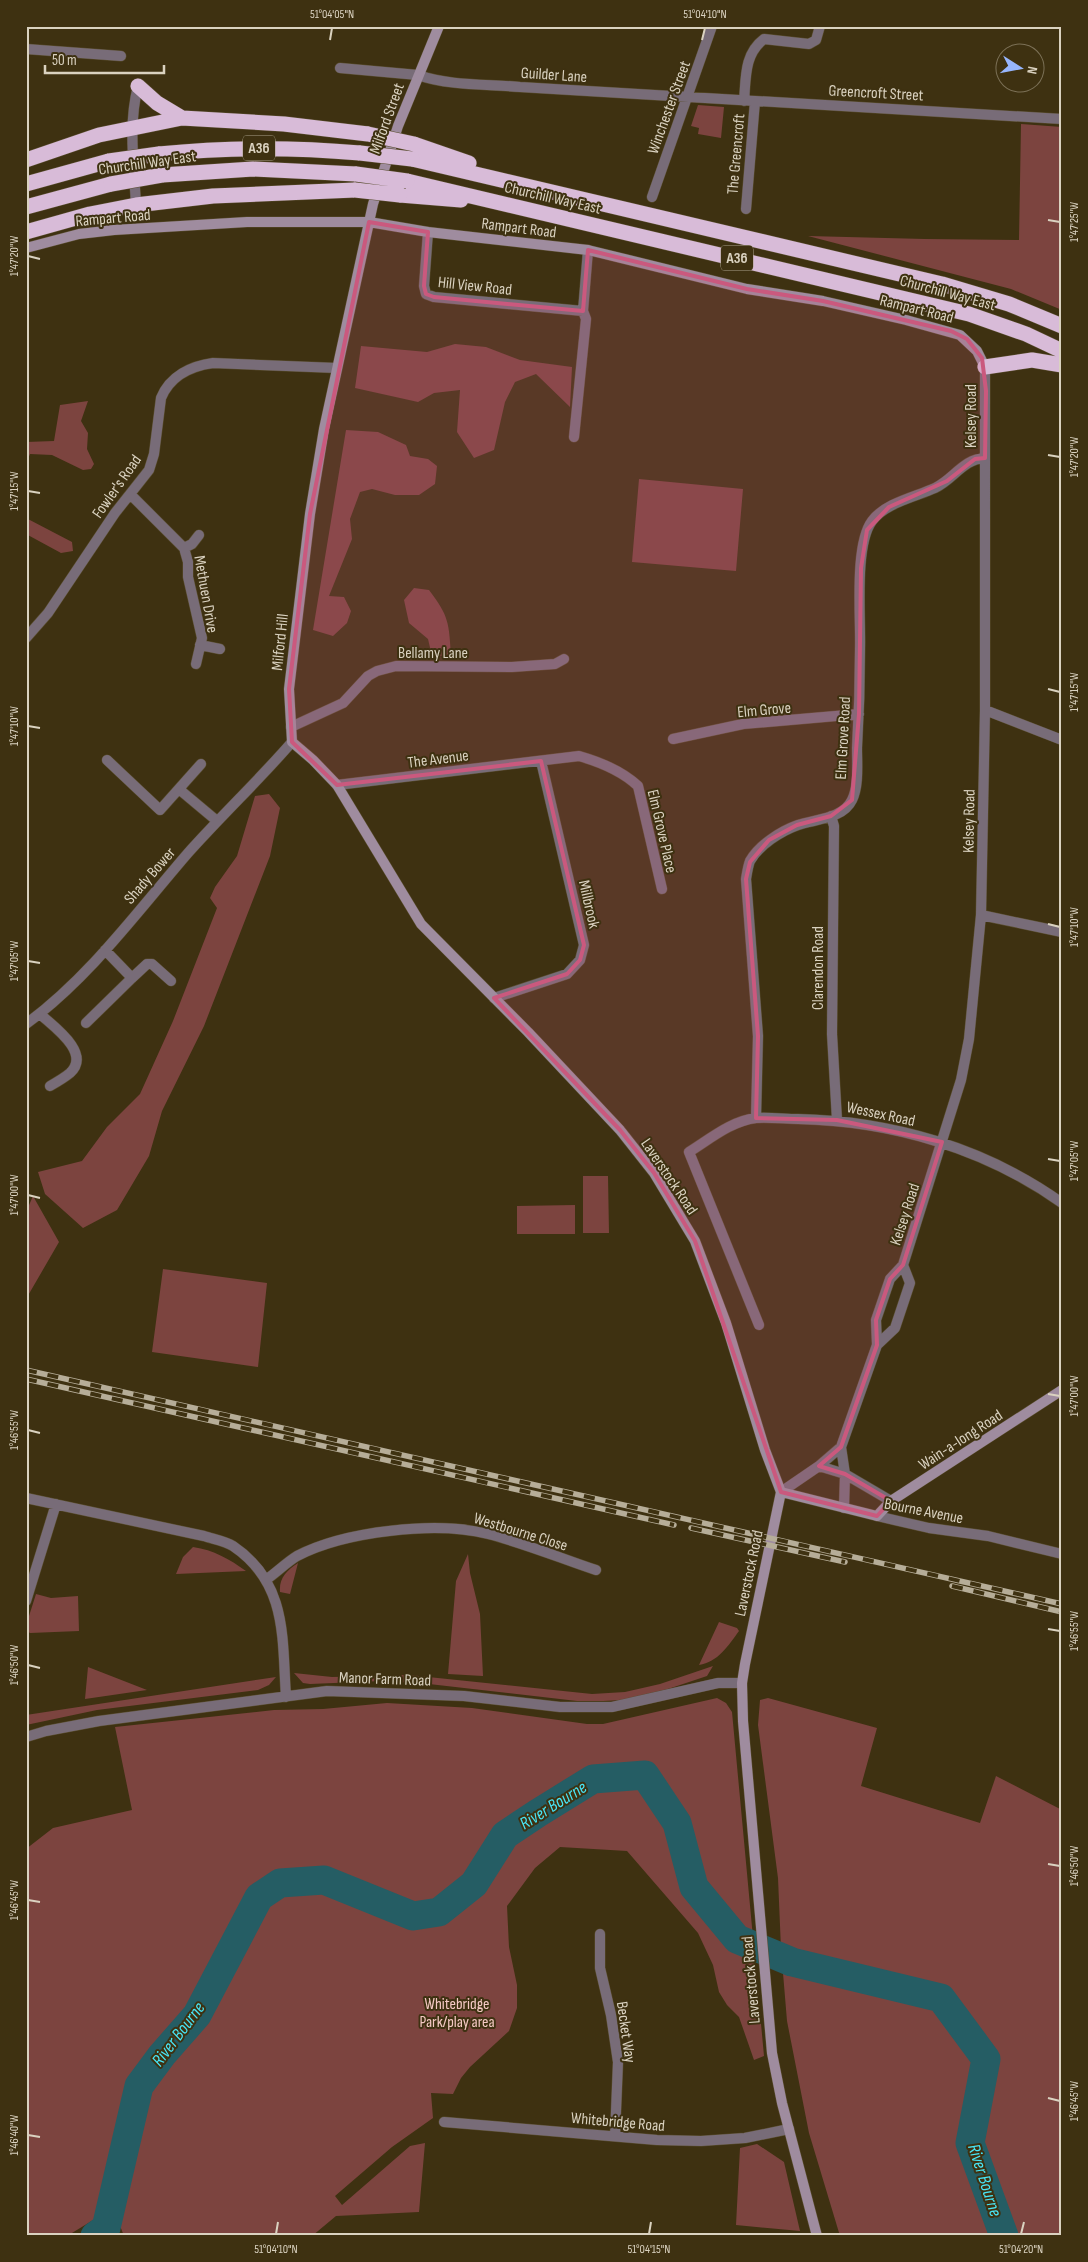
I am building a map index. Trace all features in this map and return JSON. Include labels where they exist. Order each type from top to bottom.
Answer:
[{"type":"highway","points":[[138,86],[157,103],[182,118]]},
{"type":"highway","points":[[26,160],[99,135],[182,118],[284,124],[368,134],[413,152]]},
{"type":"highway","name":"Churchill Way East","points":[[26,184],[109,161],[159,154],[271,148],[360,153],[413,152],[513,183],[934,282],[1009,304],[1062,326]]},
{"type":"highway","name":"Churchill Way East","points":[[26,207],[111,184],[162,175],[253,169],[356,174],[407,181],[969,314],[1026,334],[1062,351]]},
{"type":"highway","points":[[26,232],[90,214],[136,205],[213,196],[355,190],[500,202]]},
{"type":"highway","points":[[985,367],[1032,360],[1062,365]]},
{"type":"street","name":"Milford Street","points":[[368,222],[391,145],[438,26]]},
{"type":"street","name":"Winchester Street","points":[[652,197],[712,26]]},
{"type":"street","name":"The Greencroft","points":[[746,209],[749,101],[748,63],[752,52],[764,39],[810,44],[816,40],[820,26]]},
{"type":"street","points":[[26,49],[121,56]]},
{"type":"street","name":"Guilder Lane","points":[[340,68],[418,75],[429,79],[459,82],[688,97]]},
{"type":"street","points":[[136,205],[132,127],[133,107],[138,86]]},
{"type":"street","name":"Greencroft Street","points":[[688,97],[1062,119]]},
{"type":"street","name":"Rampart Road","points":[[26,248],[79,234],[114,230],[247,222],[368,222],[428,232],[588,250],[747,289],[823,301],[951,331],[973,345],[985,367]]},
{"type":"street","name":"Milford Hill","points":[[292,742],[289,689],[306,541],[324,429],[368,222]]},
{"type":"street","name":"Hill View Road","points":[[428,232],[424,286],[426,294],[434,297],[583,311]]},
{"type":"street","points":[[574,437],[586,319],[583,311],[588,250]]},
{"type":"street","name":"Fowler's Road","points":[[26,638],[48,613],[115,514],[144,478],[153,463],[159,407],[164,390],[187,370],[199,365],[232,362],[337,368]]},
{"type":"street","name":"Kelsey Road","points":[[781,1492],[819,1466],[841,1446],[878,1345],[876,1320],[890,1279],[903,1265],[942,1142],[961,1080],[969,1039],[981,915],[985,710],[985,367]]},
{"type":"street","name":"Elm Grove Road","points":[[756,1118],[758,1036],[746,879],[750,862],[756,852],[776,837],[797,825],[831,816],[846,809],[852,800],[856,784],[859,714],[861,568],[867,530],[872,521],[889,507],[942,484],[964,465],[975,459],[985,458]]},
{"type":"street","name":"Methuen Drive","points":[[130,494],[184,548],[188,562],[188,577],[202,638],[196,664]]},
{"type":"street","name":"Methuen Drive","points":[[184,548],[192,544],[199,535]]},
{"type":"street","name":"Methuen Drive","points":[[200,645],[220,649]]},
{"type":"street","name":"Bellamy Lane","points":[[291,727],[343,703],[368,676],[377,670],[396,666],[512,667],[555,664],[564,659]]},
{"type":"street","points":[[985,710],[1062,740]]},
{"type":"street","name":"Elm Grove","points":[[674,739],[743,724],[859,714]]},
{"type":"street","points":[[292,742],[337,785],[420,924],[494,998]]},
{"type":"street","name":"Shady Bower","points":[[26,1024],[40,1014],[105,950],[217,821],[292,742]]},
{"type":"street","name":"Elm Grove Place","points":[[541,761],[579,756],[602,763],[631,779],[638,786],[662,889]]},
{"type":"street","points":[[107,760],[160,810],[180,790],[201,764]]},
{"type":"street","name":"The Avenue","points":[[337,785],[541,761]]},
{"type":"street","name":"Millbrook","points":[[494,998],[568,974],[580,960],[584,945],[541,761]]},
{"type":"street","points":[[180,790],[217,821]]},
{"type":"street","name":"Clarendon Road","points":[[831,816],[834,826],[832,1034],[837,1120]]},
{"type":"street","points":[[981,915],[1062,932]]},
{"type":"street","points":[[105,950],[132,978]]},
{"type":"street","points":[[86,1024],[147,964],[152,964],[171,981]]},
{"type":"street","name":"Laverstock Road","points":[[494,998],[620,1130],[654,1173],[695,1241],[726,1323],[781,1492],[742,1683],[743,1721],[772,2053],[817,2236]]},
{"type":"street","points":[[40,1014],[73,1045],[76,1052],[72,1072],[50,1086]]},
{"type":"street","name":"Wessex Road","points":[[689,1152],[732,1125],[756,1118],[837,1120],[885,1128],[942,1142],[985,1158],[1025,1179],[1061,1202]]},
{"type":"street","name":"Laverstock Road","points":[[689,1152],[759,1325]]},
{"type":"street","name":"Kelsey Road","points":[[878,1345],[895,1328],[910,1283],[903,1265]]},
{"type":"street","name":"Wain-a-long Road","points":[[877,1516],[891,1501],[1062,1390]]},
{"type":"street","name":"Kelsey Road","points":[[841,1446],[845,1474],[844,1508]]},
{"type":"street","points":[[819,1466],[845,1474],[891,1501]]},
{"type":"street","name":"Bourne Avenue","points":[[781,1492],[929,1528],[988,1536],[1062,1554]]},
{"type":"street","points":[[26,1498],[204,1536],[232,1545],[251,1561],[267,1580],[275,1598],[280,1618],[286,1697]]},
{"type":"street","points":[[26,1601],[56,1504]]},
{"type":"street","name":"Westbourne Close","points":[[267,1580],[296,1556],[321,1546],[382,1532],[450,1527],[488,1534],[596,1570]]},
{"type":"street","name":"Manor Farm Road","points":[[26,1737],[46,1731],[99,1721],[327,1691],[464,1696],[560,1707],[612,1707],[718,1683],[742,1683]]},
{"type":"street","name":"Becket Way","points":[[600,1934],[600,1968],[611,2015],[618,2062],[615,2136]]},
{"type":"street","name":"Whitebridge Road","points":[[444,2122],[701,2141],[745,2138],[789,2128]]},
{"type":"highlighted area","points":[[369,222],[428,232],[424,286],[426,294],[434,297],[583,311],[588,250],[747,289],[823,301],[951,331],[967,339],[982,358],[986,391],[985,458],[975,459],[947,481],[889,507],[867,530],[861,568],[859,714],[852,800],[831,816],[797,825],[769,840],[750,862],[746,879],[758,1036],[756,1118],[837,1120],[942,1142],[903,1265],[890,1279],[876,1320],[877,1345],[841,1447],[819,1466],[845,1474],[891,1501],[877,1516],[781,1492],[695,1241],[654,1173],[620,1130],[494,998],[567,974],[580,960],[584,945],[541,761],[337,785],[292,742],[289,689],[310,514]]},
{"type":"green space","points":[[698,105],[724,107],[721,138],[698,134],[699,128],[691,126]]},
{"type":"green space","points":[[1021,124],[1062,127],[1062,310],[1011,289],[808,236],[1019,240]]},
{"type":"green space","points":[[455,344],[486,347],[520,360],[572,367],[570,407],[536,374],[515,382],[505,402],[494,450],[474,458],[457,432],[460,390],[434,393],[418,402],[355,388],[361,346],[427,352]]},
{"type":"green space","points":[[88,401],[81,421],[88,433],[87,449],[94,464],[91,469],[83,470],[52,455],[30,454],[26,464],[26,442],[54,441],[60,405]]},
{"type":"green space","points":[[346,430],[378,432],[406,445],[410,456],[428,459],[437,466],[435,484],[419,495],[395,495],[372,489],[360,492],[350,519],[352,539],[329,596],[344,597],[351,611],[347,623],[333,636],[313,630]]},
{"type":"green space","points":[[639,479],[743,489],[736,571],[632,562]]},
{"type":"green space","points":[[26,518],[72,542],[73,551],[61,553],[26,534]]},
{"type":"green space","points":[[414,588],[429,590],[441,607],[447,620],[451,656],[432,656],[428,639],[409,623],[404,600]]},
{"type":"green space","points":[[269,794],[280,808],[270,856],[204,1026],[162,1111],[149,1156],[117,1210],[83,1228],[45,1194],[38,1172],[82,1161],[107,1127],[140,1094],[173,1021],[217,908],[210,898],[215,887],[237,856],[255,796]]},
{"type":"green space","points":[[583,1176],[608,1176],[609,1233],[583,1233]]},
{"type":"green space","points":[[33,1196],[59,1242],[26,1299],[26,1212]]},
{"type":"green space","points":[[575,1205],[575,1234],[517,1234],[517,1206]]},
{"type":"green space","points":[[163,1269],[267,1283],[258,1367],[152,1352]]},
{"type":"green space","points":[[193,1547],[208,1550],[246,1571],[176,1574],[183,1557]]},
{"type":"green space","points":[[468,1554],[470,1573],[480,1614],[483,1676],[448,1674],[456,1581]]},
{"type":"green space","points":[[298,1563],[290,1594],[280,1592],[284,1575]]},
{"type":"green space","points":[[36,1594],[51,1598],[78,1596],[79,1631],[30,1633],[27,1631],[29,1616]]},
{"type":"green space","points":[[719,1622],[737,1628],[739,1631],[727,1648],[717,1657],[712,1661],[699,1665]]},
{"type":"green space","points":[[713,1666],[707,1676],[668,1689],[623,1700],[603,1701],[577,1701],[429,1684],[382,1681],[310,1684],[303,1683],[294,1673],[332,1677],[409,1675],[592,1694],[625,1692],[660,1684]]},
{"type":"green space","points":[[88,1667],[147,1690],[85,1699]]},
{"type":"green space","points":[[276,1677],[269,1685],[258,1690],[97,1710],[26,1725],[26,1715]]},
{"type":"green space","name":"Whitebridge Park/play area","points":[[717,1698],[726,1703],[732,1712],[764,2056],[754,2060],[739,2017],[727,2005],[719,1992],[713,1965],[698,1933],[627,1851],[560,1847],[535,1868],[507,1906],[509,1947],[517,1985],[517,2008],[509,2031],[470,2067],[461,2078],[453,2094],[431,2093],[433,2118],[392,2147],[335,2196],[342,2205],[410,2146],[425,2143],[419,2212],[336,2216],[312,2236],[124,2236],[113,2208],[67,2236],[26,2236],[26,1849],[53,1828],[132,1810],[115,1727],[274,1710],[323,1709],[387,1703],[472,1708],[587,1724],[603,1724]]},
{"type":"green space","points":[[768,1698],[877,1728],[861,1786],[980,1823],[996,1776],[1062,1810],[1062,2236],[840,2236],[809,2133],[787,2021],[778,1878],[758,1725],[760,1700]]},
{"type":"green space","points":[[757,2144],[784,2162],[800,2231],[736,2225],[740,2148]]},
{"type":"waterway","name":"River Bourne","points":[[95,2236],[106,2228],[139,2086],[162,2055],[197,2015],[259,1897],[280,1883],[324,1880],[413,1916],[439,1912],[474,1884],[505,1835],[538,1813],[593,1779],[645,1775],[677,1823],[694,1887],[737,1939],[792,1962],[941,1998],[986,2059],[970,2143],[1004,2236]]},
{"type":"railway","points":[[26,1370],[1062,1604]]},
{"type":"railway","points":[[26,1379],[674,1525]]},
{"type":"railway","points":[[691,1528],[845,1562]]},
{"type":"railway","points":[[952,1586],[1062,1612]]}]
